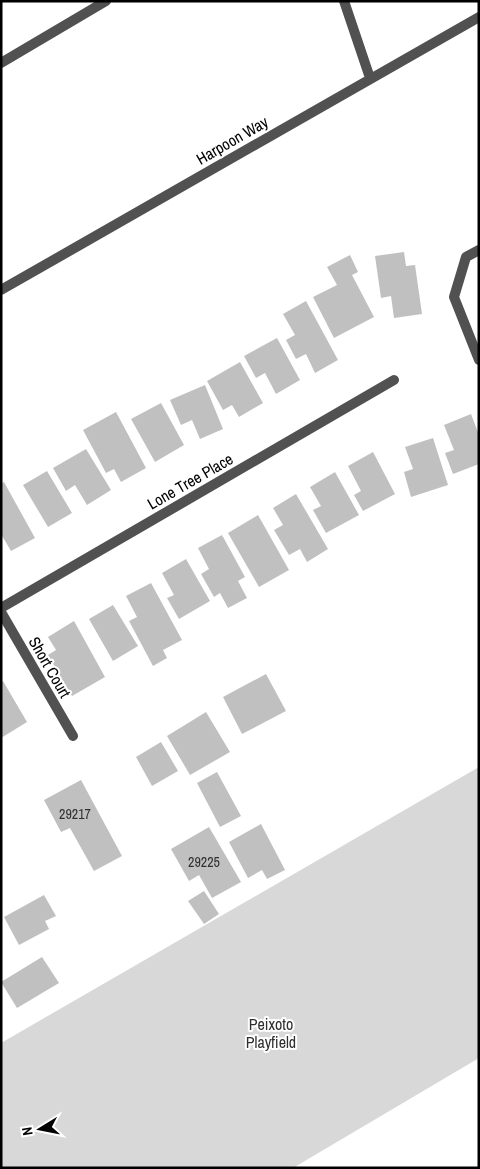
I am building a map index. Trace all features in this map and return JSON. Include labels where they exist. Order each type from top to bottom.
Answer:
[{"type":"street","points":[[1,63],[106,1]]},
{"type":"street","points":[[344,1],[370,78]]},
{"type":"street","name":"Harpoon Way","points":[[1,290],[479,17]]},
{"type":"street","points":[[479,250],[466,257],[454,297],[479,360]]},
{"type":"street","name":"Lone Tree Place","points":[[1,608],[394,380]]},
{"type":"street","name":"Short Court","points":[[1,612],[73,736]]},
{"type":"green space","name":"Peixoto Playfield","points":[[479,767],[479,1058],[293,1168],[1,1168],[1,1043]]},
{"type":"building","points":[[404,252],[406,266],[415,265],[422,314],[394,318],[391,296],[381,298],[375,256]]},
{"type":"building","points":[[350,255],[358,272],[352,275],[374,317],[334,338],[313,297],[337,285],[327,267]]},
{"type":"building","points":[[306,301],[338,360],[315,373],[306,354],[296,359],[286,340],[295,335],[283,314]]},
{"type":"building","points":[[277,338],[300,380],[276,394],[265,373],[256,378],[244,356]]},
{"type":"building","points":[[240,362],[263,403],[239,417],[232,405],[223,410],[207,381]]},
{"type":"building","points":[[205,385],[223,429],[200,439],[192,420],[181,425],[170,400]]},
{"type":"building","points":[[161,403],[184,445],[155,462],[131,419]]},
{"type":"building","points":[[116,412],[146,468],[121,482],[114,469],[106,473],[83,430]]},
{"type":"building","points":[[471,414],[479,435],[479,464],[453,474],[445,453],[454,450],[444,425]]},
{"type":"building","points":[[433,438],[448,485],[411,497],[404,472],[413,469],[405,447]]},
{"type":"building","points":[[86,449],[111,490],[87,505],[75,485],[66,491],[53,468]]},
{"type":"building","points":[[373,452],[395,494],[363,511],[354,495],[361,491],[348,466]]},
{"type":"building","points":[[47,471],[72,513],[48,527],[23,485]]},
{"type":"building","points":[[335,472],[359,515],[326,533],[313,510],[321,506],[310,487]]},
{"type":"building","points":[[4,482],[35,538],[11,551],[1,534],[1,484]]},
{"type":"building","points":[[296,494],[328,549],[307,562],[300,549],[289,555],[274,530],[283,525],[273,508]]},
{"type":"building","points":[[258,515],[289,570],[259,587],[228,533]]},
{"type":"building","points":[[222,535],[245,577],[238,581],[247,598],[228,608],[220,593],[214,597],[201,574],[209,569],[198,548]]},
{"type":"building","points":[[186,559],[210,601],[179,619],[167,598],[174,595],[162,573]]},
{"type":"building","points":[[151,583],[182,640],[163,650],[167,658],[153,666],[129,621],[137,617],[126,596]]},
{"type":"building","points":[[113,605],[138,646],[113,661],[89,619]]},
{"type":"building","points":[[74,621],[105,677],[72,696],[48,655],[56,650],[48,637]]},
{"type":"building","points":[[266,674],[286,711],[242,734],[223,697]]},
{"type":"building","points":[[3,681],[27,722],[1,738],[1,682]]},
{"type":"building","points":[[206,712],[230,752],[190,775],[167,736]]},
{"type":"building","points":[[161,742],[178,771],[152,786],[136,757]]},
{"type":"building","points":[[217,772],[241,816],[220,827],[197,783]]},
{"type":"building","points":[[81,780],[122,856],[94,871],[70,828],[61,832],[44,800]]},
{"type":"building","points":[[261,824],[285,870],[267,879],[262,870],[248,878],[229,842]]},
{"type":"building","points":[[209,827],[241,882],[212,898],[199,875],[189,881],[171,849]]},
{"type":"building","points":[[204,891],[219,914],[204,924],[188,901]]},
{"type":"building","points":[[44,895],[56,916],[45,921],[49,929],[19,945],[4,917]]},
{"type":"building","points":[[42,957],[59,983],[17,1008],[1,982]]}]
